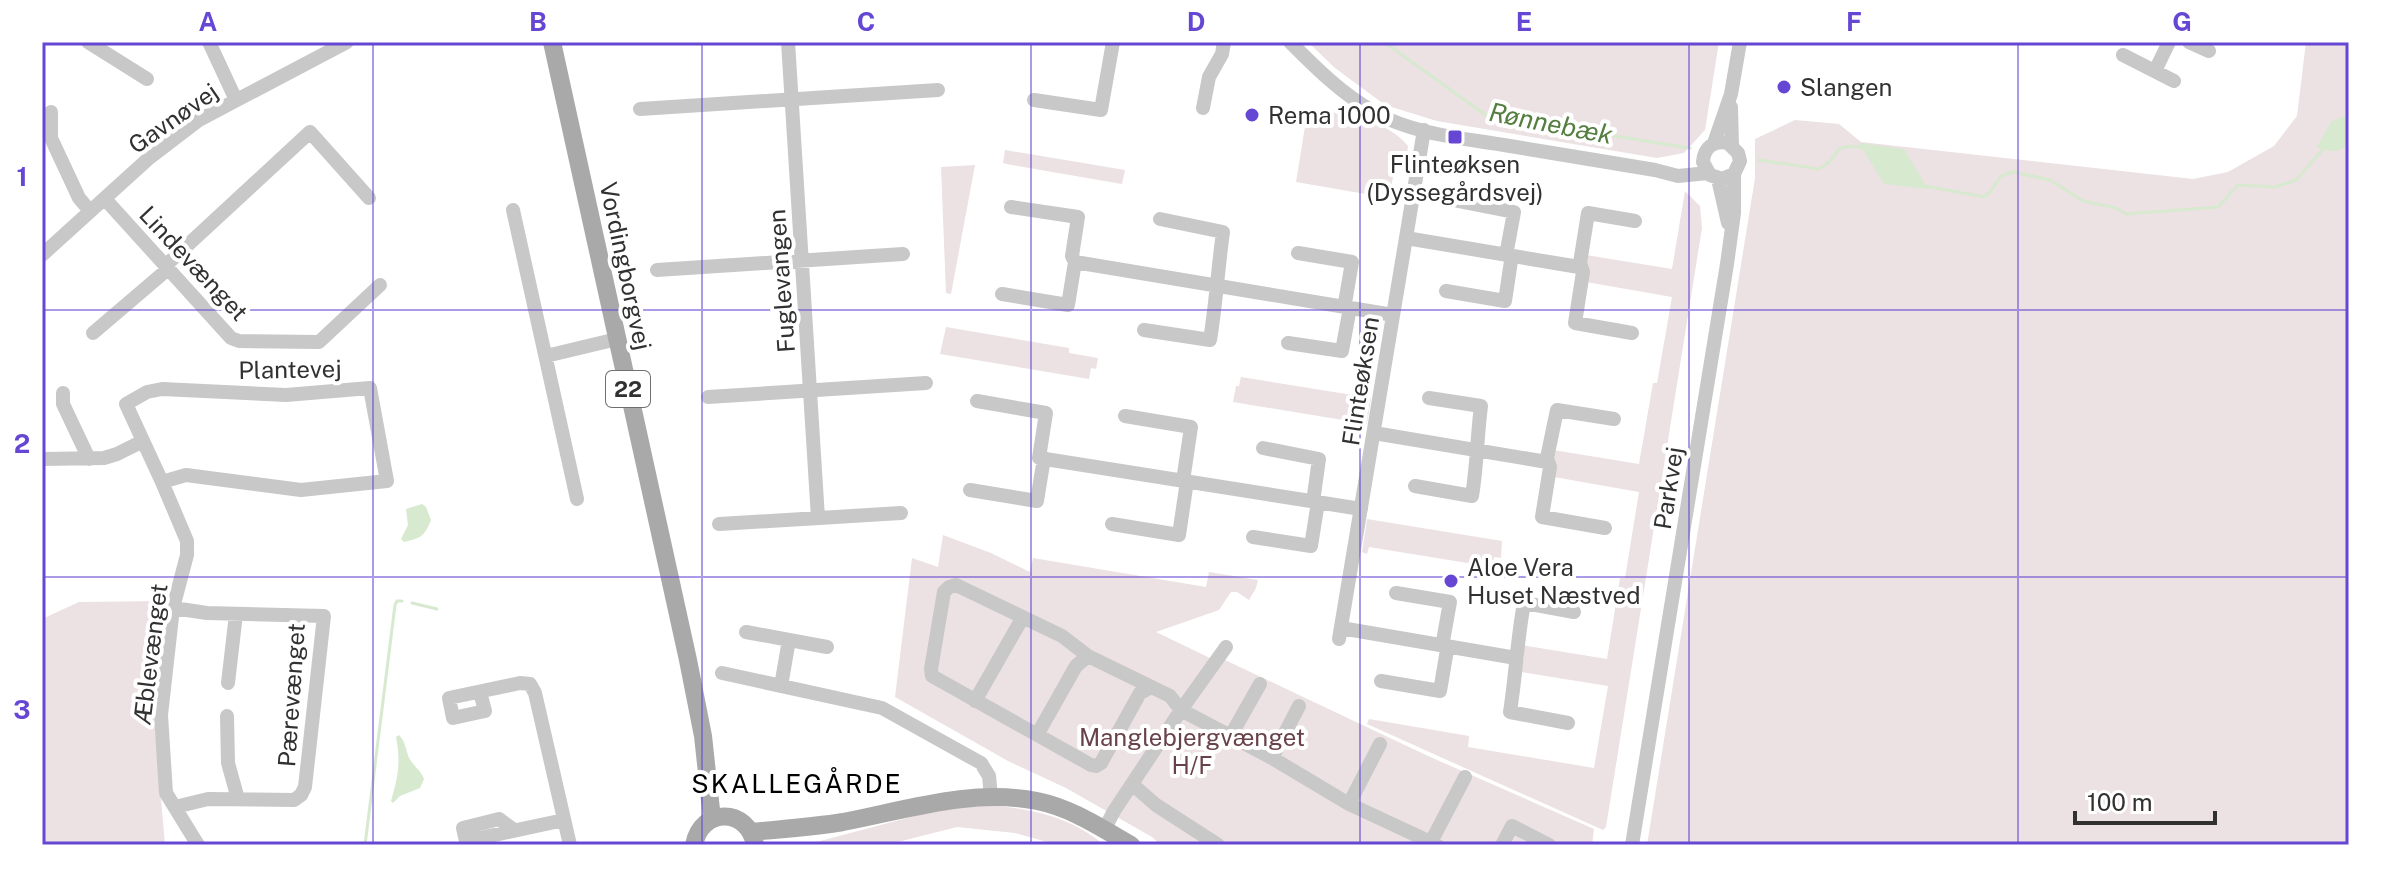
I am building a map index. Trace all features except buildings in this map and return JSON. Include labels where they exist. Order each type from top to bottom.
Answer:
[{"type":"main road","name":"Vordingborgvej","points":[[552,42],[720,818]]},
{"type":"main road","points":[[694,845],[699,830],[720,818],[740,820],[757,841],[951,800],[991,797],[1027,800],[1060,808],[1131,845]]},
{"type":"street","points":[[88,42],[147,79]]},
{"type":"street","points":[[209,42],[236,100]]},
{"type":"street","name":"Gavnøvej","points":[[42,255],[179,134],[199,120],[347,42]]},
{"type":"street","name":"Fuglevangen","points":[[788,42],[818,518]]},
{"type":"street","points":[[1034,100],[1101,110],[1113,42]]},
{"type":"street","points":[[1203,108],[1209,77],[1222,54],[1224,42]]},
{"type":"street","points":[[1290,42],[1322,75],[1350,96],[1376,113],[1424,130],[1655,170],[1679,168],[1710,171],[1727,178],[1734,174],[1740,161],[1738,153],[1724,142],[1714,143]]},
{"type":"street","points":[[1710,171],[1704,153],[1714,143],[1731,94],[1740,42]]},
{"type":"street","points":[[2155,71],[2169,42]]},
{"type":"street","points":[[2189,42],[2209,51]]},
{"type":"street","points":[[2123,55],[2174,81]]},
{"type":"street","points":[[640,109],[938,90]]},
{"type":"street","points":[[1731,94],[1732,146]]},
{"type":"street","points":[[51,112],[51,138],[79,198],[90,211]]},
{"type":"street","name":"Flinteøksen","points":[[1424,130],[1340,634],[1445,646]]},
{"type":"street","points":[[93,333],[310,132],[369,198]]},
{"type":"street","name":"Parkvej","points":[[1710,171],[1730,231]]},
{"type":"street","name":"Parkvej","points":[[1632,845],[1725,277],[1734,213],[1734,174]]},
{"type":"street","name":"Lindevænget","points":[[105,199],[231,338],[239,341],[319,342],[380,285]]},
{"type":"street","points":[[1446,291],[1505,301],[1510,256],[1507,250],[1514,212],[1458,201]]},
{"type":"street","points":[[1002,294],[1068,305],[1075,262],[1072,256],[1078,217],[1011,207]]},
{"type":"street","points":[[513,210],[577,499]]},
{"type":"street","points":[[1579,267],[1588,213],[1635,221]]},
{"type":"street","points":[[1144,330],[1210,340],[1218,291],[1223,232],[1160,219]]},
{"type":"street","points":[[1406,238],[1579,267],[1583,272],[1575,323],[1632,333]]},
{"type":"street","points":[[1288,343],[1342,351],[1349,313],[1345,303],[1352,262],[1298,253]]},
{"type":"street","points":[[657,270],[903,254]]},
{"type":"street","points":[[1075,262],[1393,315]]},
{"type":"street","points":[[546,356],[617,339]]},
{"type":"street","points":[[708,397],[926,383]]},
{"type":"street","name":"Plantevej","points":[[162,482],[186,475],[301,490],[387,481],[370,388],[286,395],[162,389],[147,392],[126,404],[184,530],[187,555]]},
{"type":"street","points":[[63,393],[63,404],[89,459]]},
{"type":"street","points":[[1415,486],[1472,496],[1481,406],[1429,398]]},
{"type":"street","points":[[977,401],[1046,413],[1039,458],[1361,509]]},
{"type":"street","points":[[1605,528],[1542,517],[1550,467],[1547,462],[1557,410],[1614,419]]},
{"type":"street","points":[[1112,524],[1179,535],[1191,427],[1125,416]]},
{"type":"street","points":[[1374,433],[1547,462]]},
{"type":"street","points":[[42,459],[89,459],[117,454],[143,441]]},
{"type":"street","points":[[1253,537],[1311,546],[1319,459],[1263,448]]},
{"type":"street","points":[[970,490],[1037,501],[1044,458]]},
{"type":"street","points":[[719,524],[901,513]]},
{"type":"street","name":"Æblevænget","points":[[187,555],[173,608],[161,715],[166,793],[198,845]]},
{"type":"street","points":[[1151,687],[1140,693],[1101,763],[1091,765],[932,676],[944,592],[956,585],[1062,636],[1088,656],[1170,696],[1181,710],[1272,758],[1349,804],[1434,843],[1465,777]]},
{"type":"street","points":[[1381,681],[1440,691],[1447,650],[1443,641],[1450,602],[1396,593]]},
{"type":"street","points":[[1568,723],[1510,712],[1524,603],[1574,612]]},
{"type":"street","name":"Pærevænget","points":[[173,608],[236,614],[324,616],[305,787],[301,795],[294,800],[208,799],[175,807]]},
{"type":"street","points":[[228,683],[236,614]]},
{"type":"street","points":[[975,701],[1023,617]]},
{"type":"street","points":[[746,632],[827,647]]},
{"type":"street","points":[[781,686],[789,640]]},
{"type":"street","points":[[1445,646],[1516,658]]},
{"type":"street","points":[[1104,830],[1181,710],[1226,647]]},
{"type":"street","points":[[1037,735],[1076,666],[1088,656]]},
{"type":"street","points":[[722,673],[882,708],[981,763],[989,776],[991,797]]},
{"type":"street","points":[[480,692],[520,683],[530,684],[535,693],[570,845]]},
{"type":"street","points":[[1230,737],[1260,684]]},
{"type":"street","points":[[1272,758],[1299,706]]},
{"type":"street","points":[[227,716],[228,763],[238,799]]},
{"type":"street","points":[[1349,804],[1380,744]]},
{"type":"street","points":[[1132,784],[1156,805],[1218,845]]},
{"type":"street","points":[[514,830],[564,820]]},
{"type":"street","points":[[1502,845],[1512,826],[1549,845]]},
{"type":"green space","points":[[1308,42],[1719,42],[1705,130],[1684,153],[1657,158],[1437,121],[1385,105],[1335,68]]},
{"type":"green space","points":[[2306,42],[2349,42],[2349,845],[1647,845],[1755,178],[1755,139],[1795,120],[1839,124],[1861,142],[2193,179],[2228,172],[2274,146],[2297,116]]},
{"type":"green space","points":[[1308,108],[1375,123],[1408,146],[1407,157],[1397,156],[1389,198],[1296,182]]},
{"type":"green space","points":[[1005,150],[1125,170],[1122,184],[1006,164],[1003,163]]},
{"type":"green space","points":[[975,165],[951,294],[946,293],[941,167]]},
{"type":"green space","points":[[1685,191],[1700,206],[1702,228],[1606,827],[1603,830],[1367,724],[1369,719],[1469,736],[1468,747],[1594,768],[1608,686],[1521,672],[1524,657],[1521,645],[1607,659],[1620,578],[1625,578],[1639,492],[1554,477],[1553,450],[1639,464],[1672,297],[1586,282],[1586,255],[1672,269]]},
{"type":"green space","points":[[946,327],[1069,348],[1069,353],[1098,358],[1096,369],[1091,368],[1089,379],[940,354]]},
{"type":"green space","points":[[1241,377],[1371,398],[1367,424],[1233,402]]},
{"type":"green space","points":[[1367,519],[1502,541],[1501,558],[1494,557],[1492,567],[1369,547],[1367,554],[1362,552]]},
{"type":"green space","name":"Manglebjergvænget H/F","points":[[943,535],[1030,572],[1033,558],[1206,587],[1209,572],[1258,580],[1249,600],[1237,592],[1231,592],[1219,610],[1156,632],[1210,658],[1225,660],[1428,756],[1594,829],[1592,845],[1161,845],[1066,788],[1008,761],[895,697],[912,558],[938,567]]},
{"type":"green space","points":[[167,601],[154,717],[165,845],[42,845],[42,619],[79,602]]},
{"type":"green space","points":[[977,805],[1011,807],[1060,819],[1104,845],[1058,845],[1015,833],[957,827],[886,845],[805,845],[945,808]]},
{"type":"shaded area","points":[[2349,114],[2349,143],[2334,151],[2317,147],[2331,122]]},
{"type":"shaded area","points":[[1859,143],[1904,149],[1928,189],[1884,184]]},
{"type":"shaded area","points":[[422,504],[431,520],[429,526],[421,536],[404,542],[401,539],[408,525],[406,509]]},
{"type":"shaded area","points":[[399,735],[411,761],[424,779],[420,788],[400,796],[393,803],[398,762],[396,737]]},
{"type":"waterway","name":"Rønnebæk","points":[[1384,42],[1487,116],[1690,148]]},
{"type":"waterway","name":"Rønnebæk","points":[[1759,160],[1819,169],[1840,149],[1865,148]]},
{"type":"waterway","name":"Rønnebæk","points":[[1925,186],[1984,197],[2001,176],[2013,172],[2050,180],[2083,201],[2116,208],[2126,214],[2218,207],[2238,185],[2275,187],[2296,180],[2323,149]]},
{"type":"waterway","points":[[365,845],[395,605],[397,601],[402,601]]},
{"type":"waterway","points":[[412,603],[437,609]]},
{"type":"place","name":"Slangen","points":[[1784,87]]},
{"type":"place","name":"Rema 1000","points":[[1252,115]]},
{"type":"place","name":"Flinteøksen (Dyssegårdsvej)","points":[[1455,137]]},
{"type":"place","name":"Aloe Vera Huset Næstved","points":[[1451,581]]},
{"type":"district","name":"SKALLEGÅRDE","points":[[797,783]]}]
